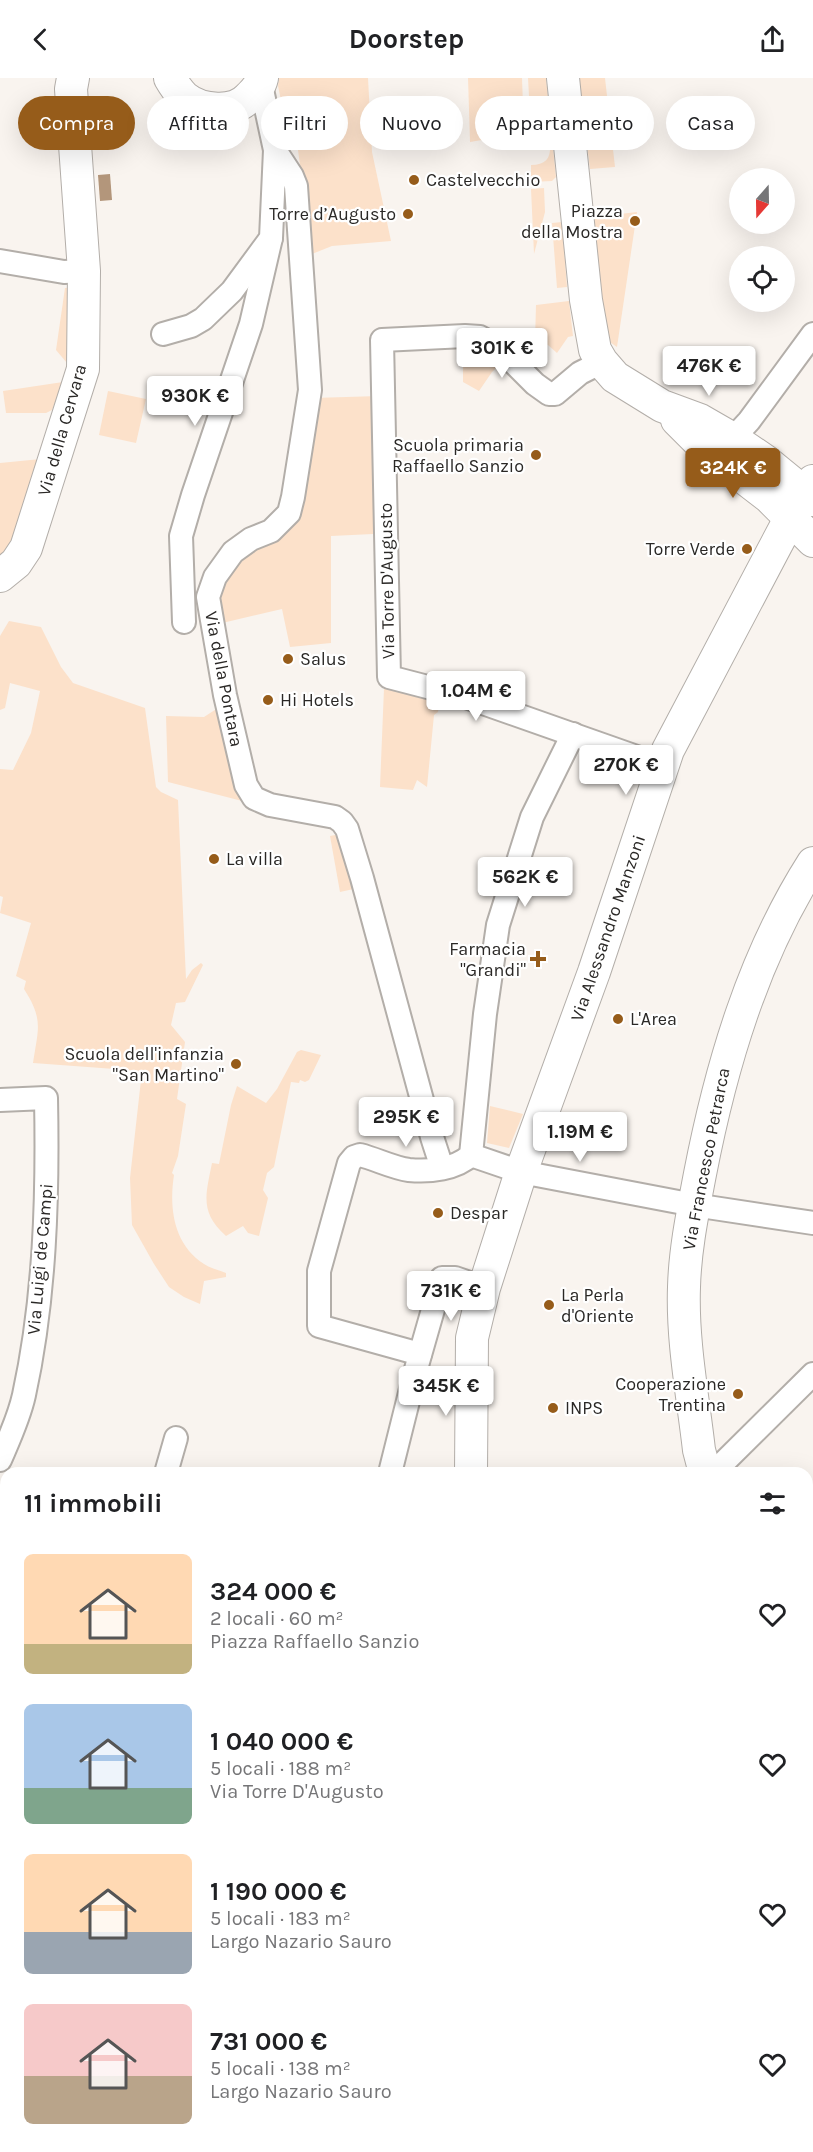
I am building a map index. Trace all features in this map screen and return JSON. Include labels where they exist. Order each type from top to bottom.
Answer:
[{"type":"main road","name":"Via della Cervara","points":[[0,576],[16,563],[26,548],[83,369],[84,272],[71,89],[73,78]]},
{"type":"main road","points":[[170,78],[185,97],[207,107],[233,107],[244,103],[261,82]]},
{"type":"main road","points":[[563,78],[586,300],[595,350],[602,363],[615,376],[662,406],[700,420],[769,497],[805,498],[813,541]]},
{"type":"main road","name":"Via Alessandro Manzoni","points":[[471,1467],[472,1338],[484,1288],[520,1172],[596,965],[668,750],[805,498]]},
{"type":"main road","name":"Via Francesco Petrarca","points":[[704,1467],[698,1440],[684,1311],[686,1260],[694,1205],[711,1117],[731,1046],[769,946],[813,863]]},
{"type":"street","points":[[184,622],[181,536],[251,324],[271,238],[275,150]]},
{"type":"street","name":"Via della Pontara","points":[[275,150],[296,186],[310,390],[289,513],[271,531],[250,540],[233,552],[215,577],[208,597],[225,695],[246,785],[254,798],[270,805],[335,817],[347,829],[442,1168]]},
{"type":"street","points":[[163,334],[191,326],[203,319],[232,291],[271,238]]},
{"type":"street","points":[[0,261],[64,272],[84,272]]},
{"type":"street","points":[[725,447],[749,421],[813,334]]},
{"type":"street","name":"Via Torre D'Augusto","points":[[602,363],[580,373],[555,394],[549,394],[535,384],[498,347],[480,337],[382,340],[389,677],[466,697],[662,766]]},
{"type":"street","points":[[420,1354],[319,1326],[320,1271],[349,1163],[354,1157],[360,1155],[408,1170],[442,1168],[459,1164],[471,1155],[477,1082],[498,925],[532,817],[573,734]]},
{"type":"street","name":"Via Luigi de Campi","points":[[0,1100],[46,1098],[47,1167],[39,1298],[26,1386],[18,1415],[0,1460]]},
{"type":"street","points":[[471,1155],[520,1172],[694,1205],[813,1223]]},
{"type":"street","points":[[392,1467],[442,1278],[455,1278],[484,1288]]},
{"type":"street","points":[[719,1467],[813,1374]]},
{"type":"street","points":[[168,1467],[176,1438]]},
{"type":"shaded area","points":[[279,78],[368,78],[369,96],[360,96],[360,150],[372,150],[391,241],[332,246],[312,254],[298,150],[348,150],[348,96],[280,96]]},
{"type":"shaded area","points":[[468,78],[522,78],[523,96],[475,96],[475,141],[470,142]]},
{"type":"shaded area","points":[[528,78],[546,78],[548,96],[529,96]]},
{"type":"shaded area","points":[[579,78],[605,78],[607,96],[581,96]]},
{"type":"shaded area","points":[[549,150],[553,150],[556,177],[552,181],[531,182],[531,165],[540,164],[549,154]]},
{"type":"shaded area","points":[[588,150],[613,150],[615,167],[590,169]]},
{"type":"shaded area","points":[[110,174],[112,200],[100,201],[98,175]]},
{"type":"shaded area","points":[[544,188],[545,212],[534,254],[531,189]]},
{"type":"shaded area","points":[[637,212],[617,347],[604,338],[594,217]]},
{"type":"shaded area","points":[[562,222],[567,287],[557,288],[552,223]]},
{"type":"shaded area","points":[[76,287],[73,338],[67,363],[56,350],[65,288]]},
{"type":"shaded area","points":[[569,301],[573,336],[568,337],[557,353],[548,345],[535,341],[536,305]]},
{"type":"shaded area","points":[[469,343],[506,358],[492,372],[479,391],[463,382],[463,346]]},
{"type":"shaded area","points":[[63,382],[52,410],[46,413],[6,413],[3,391]]},
{"type":"shaded area","points":[[108,391],[146,399],[136,443],[99,435]]},
{"type":"shaded area","points":[[379,396],[373,534],[331,536],[331,643],[290,647],[282,609],[218,624],[215,608],[233,560],[270,542],[313,398]]},
{"type":"shaded area","points":[[41,459],[26,534],[0,558],[0,463]]},
{"type":"shaded area","points":[[9,621],[41,627],[61,667],[73,683],[145,708],[156,787],[178,800],[186,979],[192,970],[201,963],[203,965],[185,1002],[176,1003],[171,1025],[185,1042],[177,1099],[186,1104],[178,1156],[172,1173],[174,1175],[173,1212],[180,1235],[194,1256],[206,1265],[226,1273],[226,1277],[204,1281],[200,1304],[169,1287],[132,1225],[130,1178],[142,1071],[33,1063],[38,1033],[37,1017],[24,989],[26,981],[16,976],[31,923],[0,913],[3,897],[0,896],[0,769],[13,770],[31,733],[40,691],[10,683],[5,708],[0,710],[0,636]]},
{"type":"shaded area","points":[[384,688],[411,690],[440,697],[438,712],[434,715],[427,787],[417,780],[413,790],[380,787]]},
{"type":"shaded area","points":[[221,706],[250,803],[168,782],[166,716],[204,717]]},
{"type":"shaded area","points":[[335,835],[349,846],[358,888],[340,892],[330,836]]},
{"type":"shaded area","points":[[301,1050],[321,1055],[309,1080],[305,1082],[300,1080],[299,1083],[291,1082],[274,1167],[267,1173],[263,1190],[268,1198],[259,1236],[248,1233],[243,1226],[226,1236],[217,1227],[208,1211],[207,1193],[212,1163],[219,1164],[237,1086],[266,1103],[277,1089],[297,1052]]},
{"type":"shaded area","points":[[490,1106],[523,1114],[509,1148],[487,1143]]},
{"type":"place","name":"Castelvecchio","points":[[414,180]]},
{"type":"place","name":"Torre d’Augusto","points":[[408,214]]},
{"type":"place","name":"Piazza della Mostra","points":[[635,221]]},
{"type":"place","name":"Scuola primaria Raffaello Sanzio","points":[[536,455]]},
{"type":"place","name":"Torre Verde","points":[[747,549]]},
{"type":"place","name":"Salus","points":[[288,659]]},
{"type":"place","name":"Hi Hotels","points":[[268,700]]},
{"type":"place","name":"La villa","points":[[214,859]]},
{"type":"place","name":"Farmacia \"Grandi\"","points":[[538,959]]},
{"type":"place","name":"L'Area","points":[[618,1019]]},
{"type":"place","name":"Scuola dell'infanzia \"San Martino\"","points":[[236,1064]]},
{"type":"place","name":"Despar","points":[[438,1213]]},
{"type":"place","name":"La Perla d'Oriente","points":[[549,1305]]},
{"type":"place","name":"Cooperazione Trentina","points":[[738,1394]]},
{"type":"place","name":"INPS","points":[[553,1408]]}]
